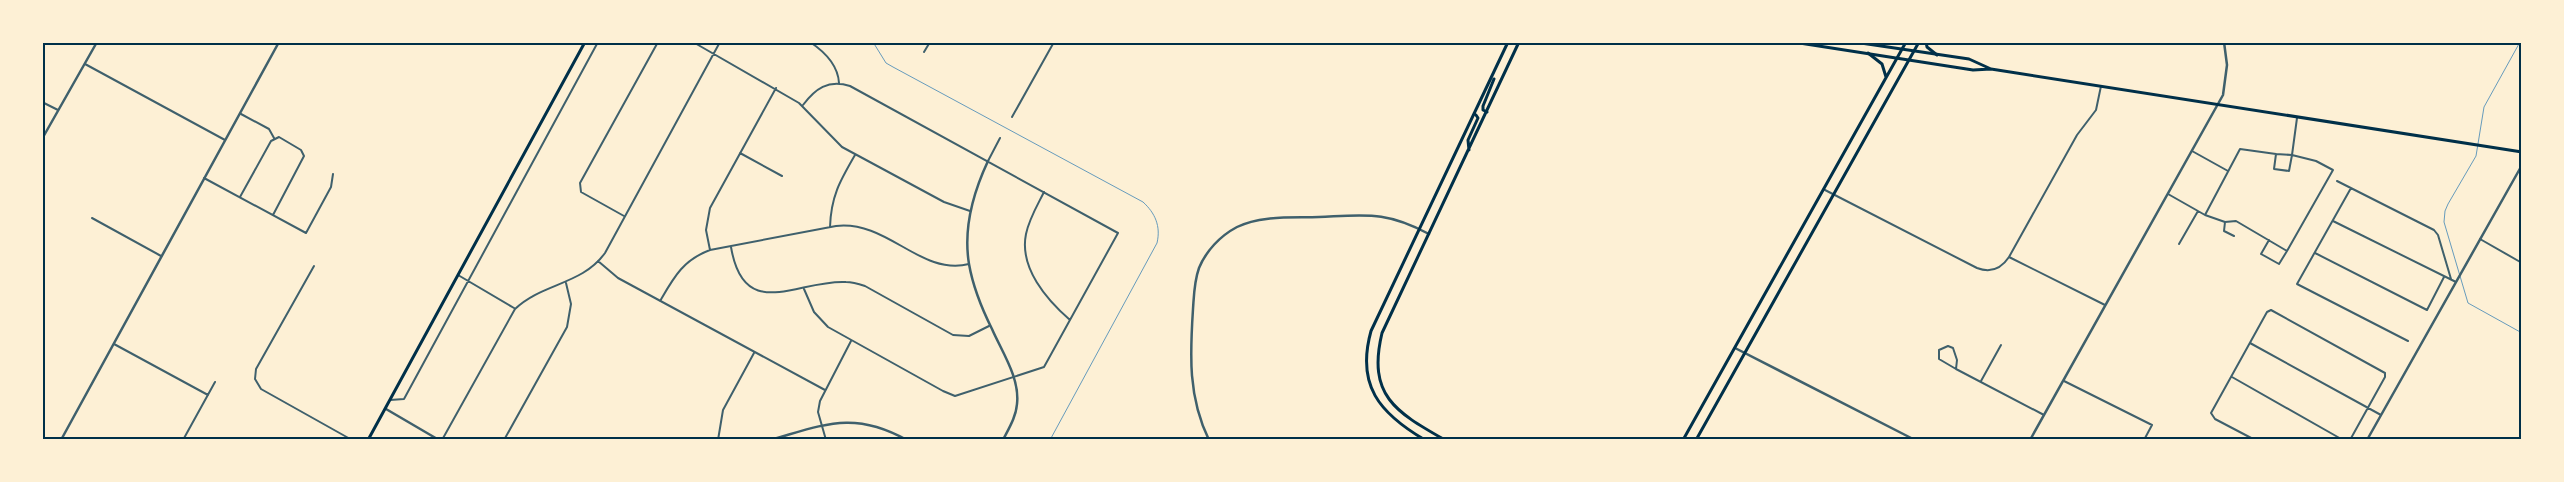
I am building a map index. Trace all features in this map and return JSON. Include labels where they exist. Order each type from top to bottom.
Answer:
[{"type":"main road","points":[[368,440],[585,42]]},
{"type":"main road","points":[[1425,440],[1400,424],[1383,408],[1370,384],[1366,360],[1371,331],[1495,74],[1508,42]]},
{"type":"main road","points":[[1445,440],[1402,415],[1392,404],[1380,382],[1378,352],[1382,334],[1519,42]]},
{"type":"main road","points":[[1793,42],[1972,70],[1991,69],[2522,152]]},
{"type":"main road","points":[[1854,42],[1969,59],[1991,69]]},
{"type":"main road","points":[[1683,440],[1906,42]]},
{"type":"main road","points":[[1696,440],[1919,42]]},
{"type":"main road","points":[[1926,42],[1927,47],[1937,55]]},
{"type":"main road","points":[[1868,53],[1882,64],[1886,77]]},
{"type":"main road","points":[[1487,112],[1483,110],[1483,106],[1493,85],[1495,74]]},
{"type":"main road","points":[[1469,151],[1468,140],[1478,118],[1476,114]]},
{"type":"street","points":[[42,139],[97,42]]},
{"type":"street","points":[[60,440],[279,42]]},
{"type":"street","points":[[390,400],[404,398],[598,42]]},
{"type":"street","points":[[624,216],[581,192],[580,187],[658,42]]},
{"type":"street","points":[[693,42],[803,105],[834,140],[855,154],[944,202],[970,211]]},
{"type":"street","points":[[386,408],[440,440],[515,309],[534,294],[566,283],[583,274],[598,261],[608,248],[720,42]]},
{"type":"street","points":[[810,42],[820,49],[832,62],[837,71],[839,83]]},
{"type":"street","points":[[924,52],[930,42]]},
{"type":"street","points":[[1012,118],[1054,42]]},
{"type":"street","points":[[2030,440],[2223,95],[2227,65],[2224,42]]},
{"type":"street","points":[[85,64],[225,140]]},
{"type":"street","points":[[803,105],[818,89],[828,84],[839,83],[850,86],[1118,233],[1044,368],[953,396],[851,341],[820,320],[809,303],[804,289]]},
{"type":"street","points":[[1823,189],[1982,270],[1997,269],[2009,257],[2077,135],[2096,110],[2101,86]]},
{"type":"street","points":[[710,250],[706,230],[708,213],[776,88]]},
{"type":"street","points":[[42,102],[58,110]]},
{"type":"street","points":[[240,114],[269,129],[274,138]]},
{"type":"street","points":[[2276,154],[2274,169],[2289,171],[2297,116]]},
{"type":"street","points":[[273,215],[304,156],[301,150],[295,146],[279,137],[274,138]]},
{"type":"street","points":[[240,197],[274,138]]},
{"type":"street","points":[[1000,138],[977,186],[970,211],[968,231],[969,264],[977,294],[1014,376],[1017,405],[1004,440]]},
{"type":"street","points":[[2205,215],[2240,149],[2292,155],[2316,161],[2333,170],[2279,264],[2261,254],[2269,240]]},
{"type":"street","points":[[2192,151],[2228,171]]},
{"type":"street","points":[[740,153],[782,176]]},
{"type":"street","points":[[830,227],[830,208],[834,193],[855,154]]},
{"type":"street","points":[[2367,440],[2522,165]]},
{"type":"street","points":[[204,178],[306,233],[331,187],[333,174]]},
{"type":"street","points":[[2337,181],[2434,230],[2438,235],[2451,279]]},
{"type":"street","points":[[2351,188],[2297,284],[2408,341]]},
{"type":"street","points":[[1044,192],[1031,216],[1026,236],[1026,251],[1041,292],[1070,320]]},
{"type":"street","points":[[2167,194],[2205,215],[2225,222],[2236,221],[2287,251]]},
{"type":"street","points":[[2179,244],[2198,211]]},
{"type":"street","points":[[1209,440],[1194,396],[1190,359],[1194,285],[1202,260],[1211,247],[1239,226],[1267,219],[1374,215],[1398,219],[1429,234]]},
{"type":"street","points":[[92,218],[161,256]]},
{"type":"street","points":[[2332,221],[2444,277],[2457,280]]},
{"type":"street","points":[[2225,222],[2224,231],[2234,236]]},
{"type":"street","points":[[660,300],[682,266],[692,258],[710,250],[830,227],[848,225],[867,228],[943,266],[954,267],[969,264]]},
{"type":"street","points":[[2480,239],[2522,262]]},
{"type":"street","points":[[731,247],[736,270],[752,287],[778,294],[840,282],[865,286],[958,336],[969,336],[990,326]]},
{"type":"street","points":[[2315,253],[2426,310],[2444,277]]},
{"type":"street","points":[[2009,257],[2105,305]]},
{"type":"street","points":[[598,261],[618,278],[825,390]]},
{"type":"street","points":[[314,266],[256,369],[255,379],[262,389],[352,440]]},
{"type":"street","points":[[458,275],[515,309]]},
{"type":"street","points":[[504,440],[567,327],[571,304],[566,283]]},
{"type":"street","points":[[2255,440],[2211,416],[2269,310],[2274,310],[2385,372],[2385,377],[2350,440]]},
{"type":"street","points":[[826,440],[819,407],[825,390],[851,341]]},
{"type":"street","points":[[2250,343],[2381,416]]},
{"type":"street","points":[[114,344],[208,395]]},
{"type":"street","points":[[1981,381],[2001,345]]},
{"type":"street","points":[[1956,369],[1957,360],[1953,348],[1948,346],[1942,347],[1938,354],[1939,359],[1956,369],[2044,415]]},
{"type":"street","points":[[1735,348],[1915,440]]},
{"type":"street","points":[[718,440],[718,426],[723,410],[754,353]]},
{"type":"street","points":[[2231,377],[2343,440]]},
{"type":"street","points":[[2063,380],[2152,425],[2144,440]]},
{"type":"street","points":[[183,440],[215,382]]},
{"type":"street","points":[[770,439],[844,422],[864,422],[884,428],[906,440]]},
{"type":"street","points":[[1686,433],[1687,440]]},
{"type":"waterway","points":[[873,42],[886,63],[1143,202],[1156,220],[1158,231],[1157,243],[1050,440]]},
{"type":"waterway","points":[[2520,42],[2484,107],[2476,156],[2448,204],[2444,222],[2468,303],[2522,333]]}]
